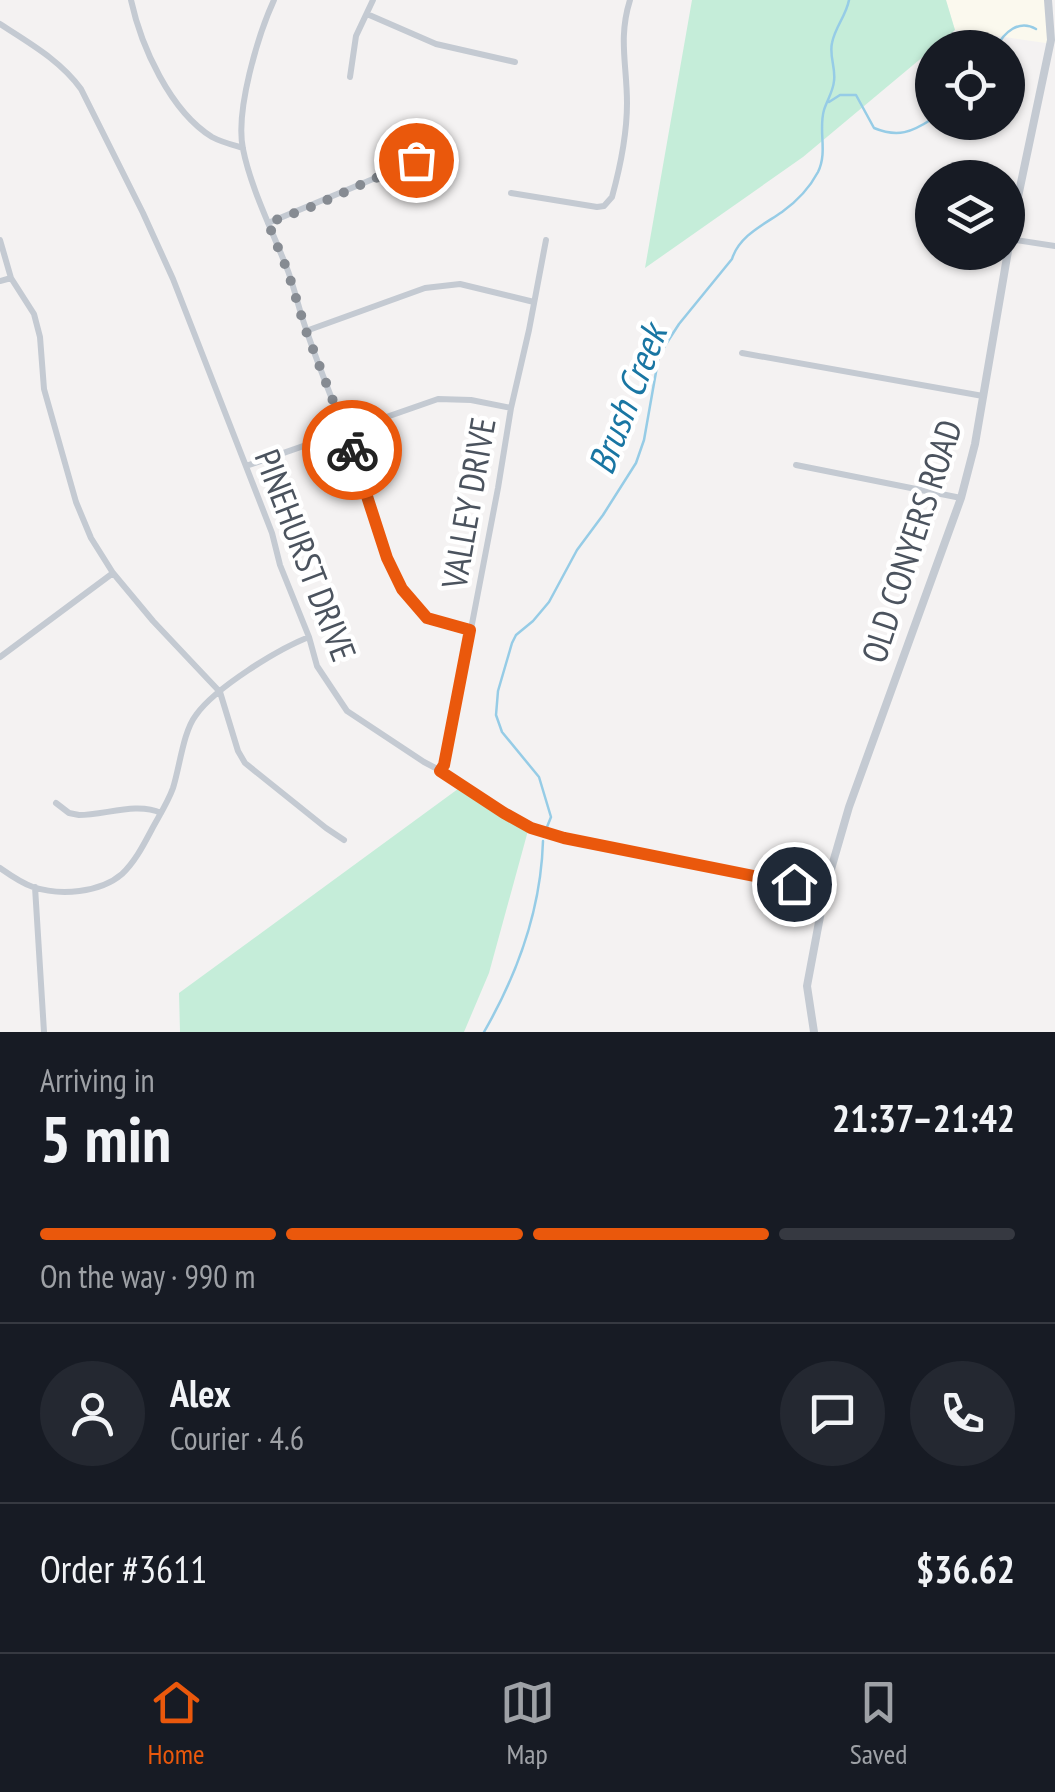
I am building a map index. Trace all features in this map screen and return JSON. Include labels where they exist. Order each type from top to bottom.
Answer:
[{"type":"street","points":[[131,0],[148,51],[185,113],[212,136],[242,148]]},
{"type":"street","points":[[274,0],[249,77],[242,148],[346,432],[387,558],[402,589],[427,618],[470,630]]},
{"type":"street","points":[[350,77],[356,36],[373,0]]},
{"type":"street","points":[[511,192],[598,207],[612,197],[627,108],[622,54],[630,0]]},
{"type":"street","name":"OLD CONYERS ROAD","points":[[1025,169],[1053,41],[1048,0]]},
{"type":"street","points":[[366,14],[436,44],[515,62]]},
{"type":"street","name":"PINEHURST DRIVE","points":[[0,24],[59,64],[81,88],[173,279],[272,533],[317,666],[347,711],[531,828],[825,890]]},
{"type":"street","points":[[268,223],[416,160]]},
{"type":"street","points":[[0,240],[11,278],[34,314],[44,389],[76,502],[91,538],[112,572],[153,622],[220,692],[245,764],[344,840]]},
{"type":"street","name":"VALLEY DRIVE","points":[[440,771],[546,240]]},
{"type":"street","points":[[1025,241],[1055,246]]},
{"type":"street","name":"OLD CONYERS ROAD","points":[[814,1032],[807,986],[825,890],[849,806],[960,498],[975,444],[1005,270]]},
{"type":"street","points":[[0,282],[11,278]]},
{"type":"street","points":[[306,331],[424,288],[460,284],[534,302]]},
{"type":"street","points":[[742,353],[983,396]]},
{"type":"street","points":[[246,466],[446,398],[511,408]]},
{"type":"street","points":[[796,465],[960,498]]},
{"type":"street","points":[[0,656],[112,572]]},
{"type":"street","points":[[0,868],[35,888],[57,891],[82,890],[110,882],[123,873],[171,793],[190,724],[198,711],[288,646],[310,637]]},
{"type":"street","points":[[56,803],[79,815],[138,809],[161,813]]},
{"type":"street","points":[[35,888],[44,1032]]},
{"type":"shaded area","points":[[946,0],[1049,0],[1053,44],[1025,40],[1025,30],[955,30]]},
{"type":"green space","points":[[692,0],[946,0],[955,30],[915,30],[915,63],[803,157],[645,268]]},
{"type":"green space","points":[[462,786],[529,827],[489,973],[464,1032],[180,1032],[179,993]]},
{"type":"waterway","name":"Brush Creek","points":[[547,827],[551,817],[539,777],[502,732],[496,715],[498,691],[512,643],[549,602],[577,550],[636,463],[644,440],[659,355],[679,324],[740,244],[792,204],[818,172],[822,118],[834,81],[832,43],[849,0]]},
{"type":"waterway","points":[[1012,30],[1024,26],[1036,29]]},
{"type":"waterway","points":[[829,102],[840,95],[856,95],[874,128],[898,133],[915,128]]},
{"type":"waterway","name":"Brush Creek","points":[[484,1032],[526,940],[538,891],[543,841]]},
{"type":"way so far","points":[[352,450],[268,223],[416,160]]},
{"type":"route","points":[[352,450],[387,558],[402,589],[427,618],[470,630],[440,771],[531,828],[794,884]]}]
